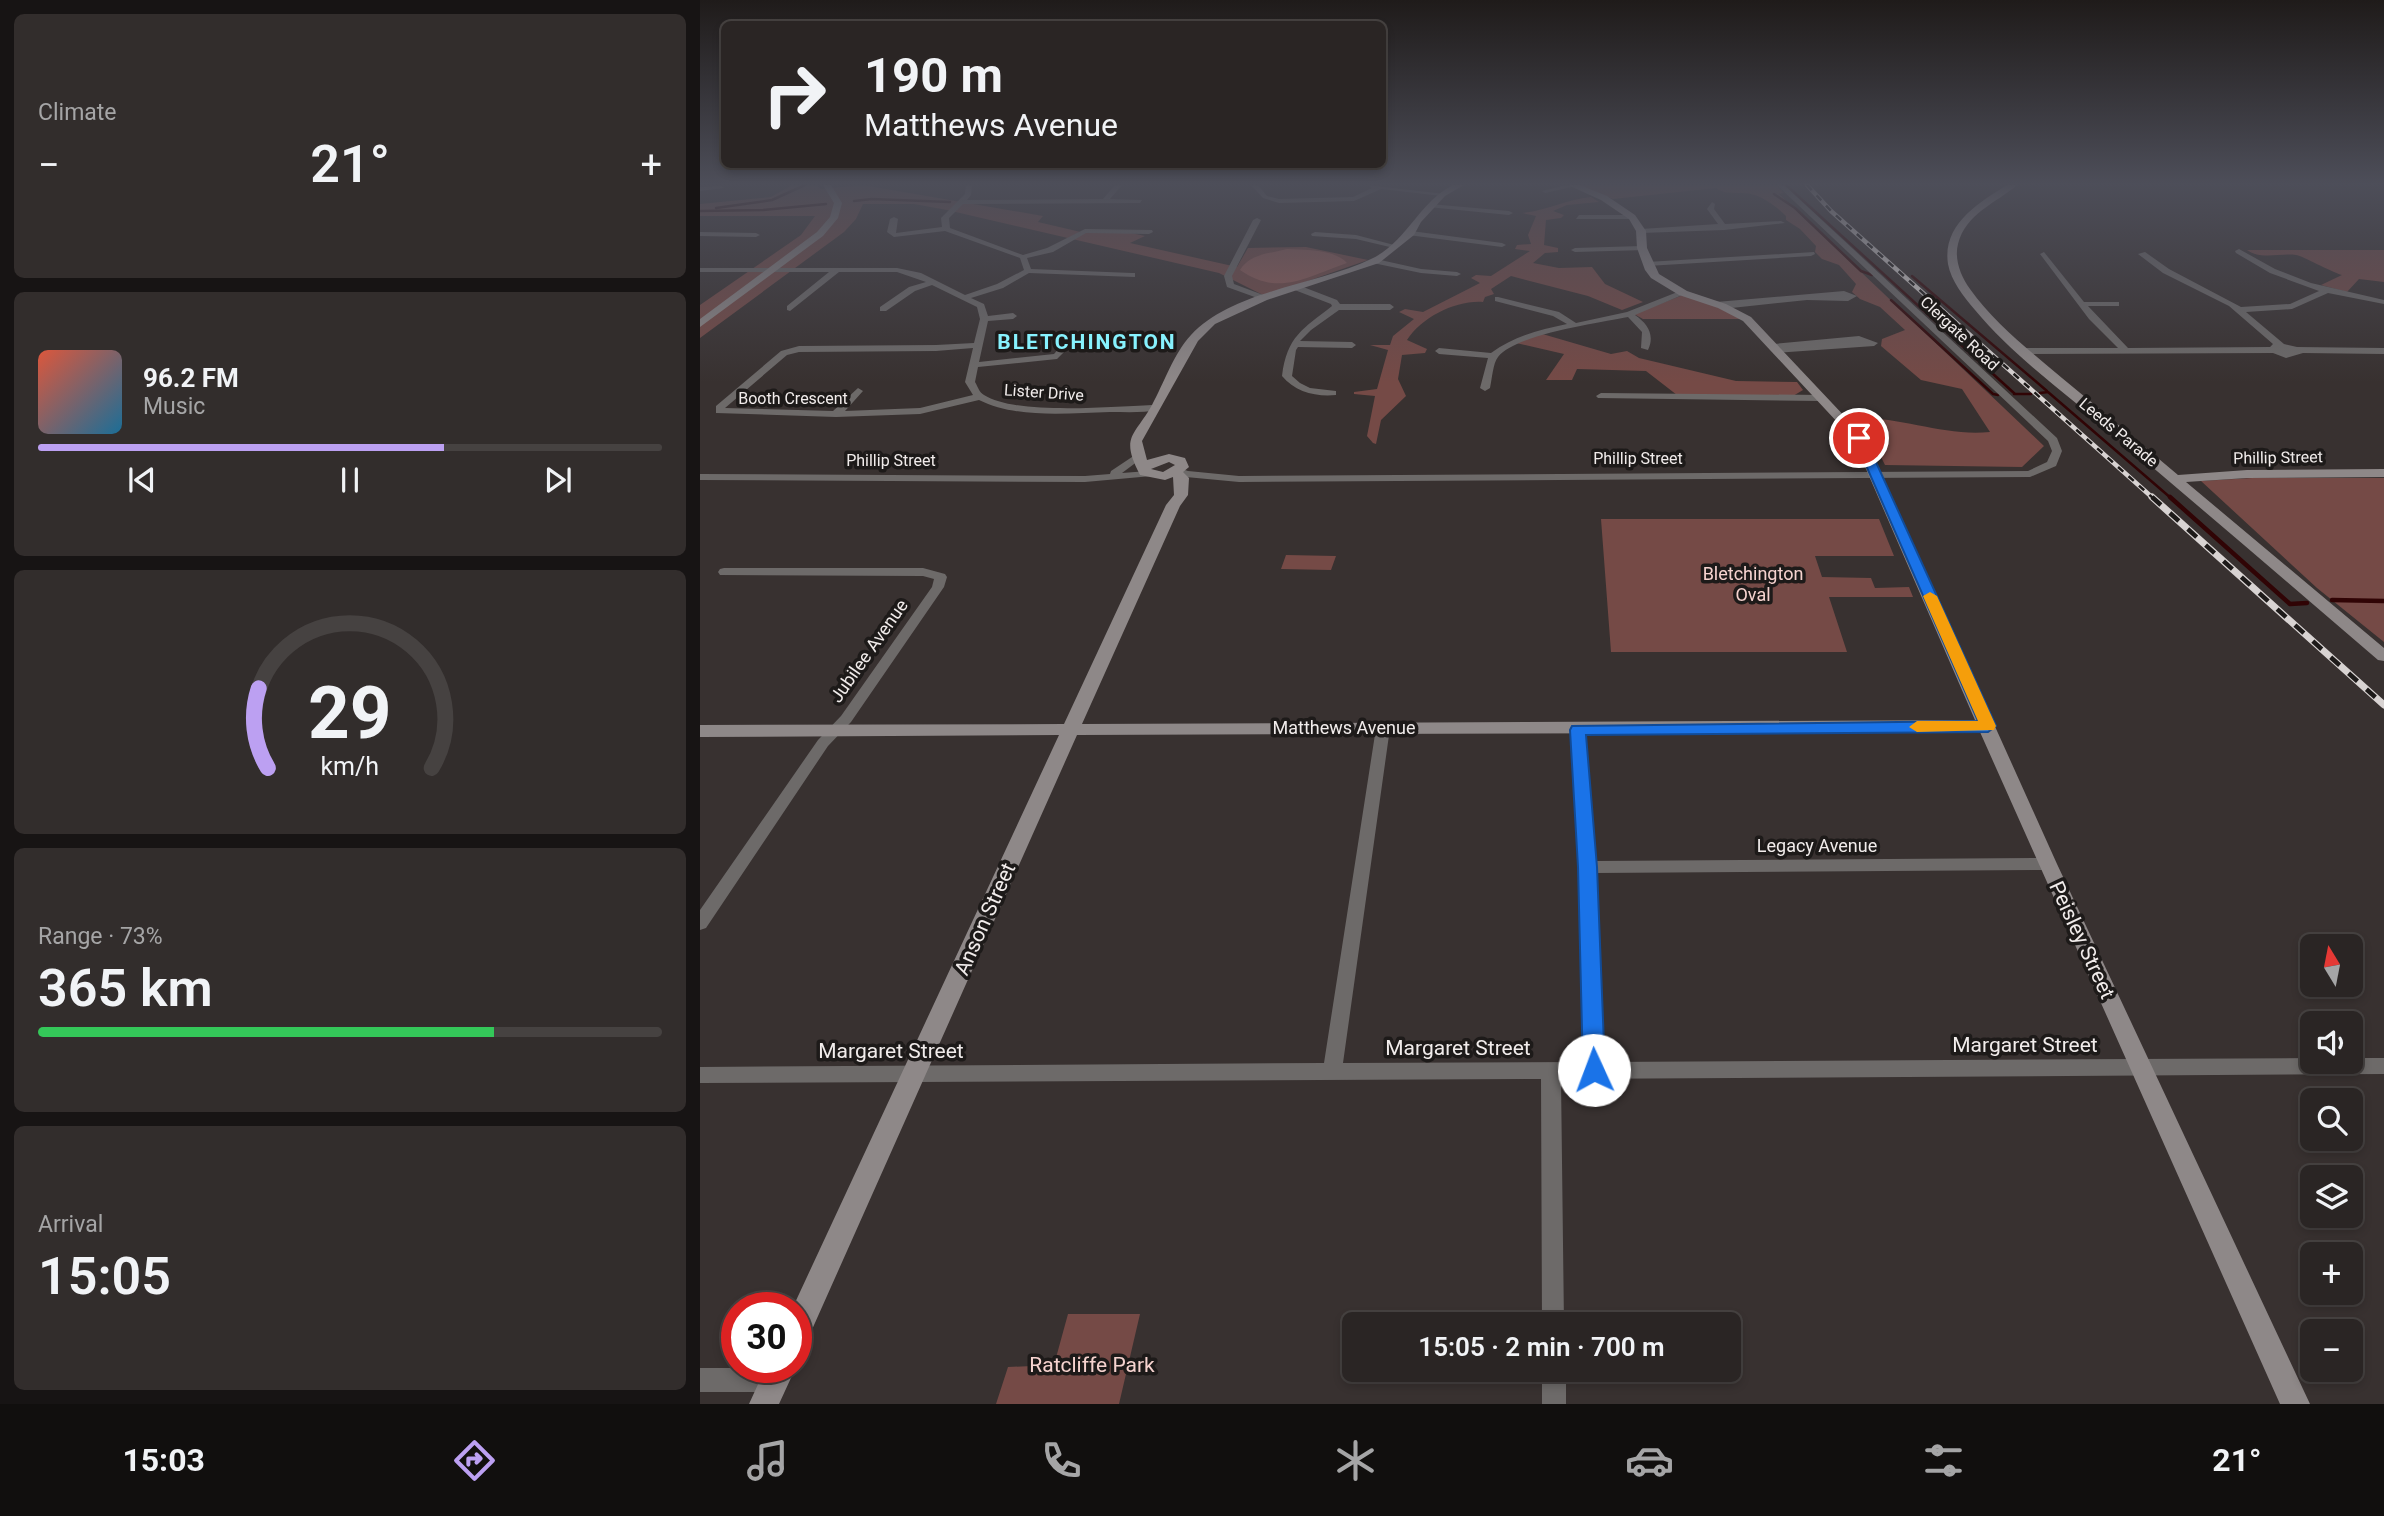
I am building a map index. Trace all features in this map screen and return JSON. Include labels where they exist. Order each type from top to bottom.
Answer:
[{"type":"street","points":[[700,324],[801,251]]},
{"type":"street","points":[[1005,251],[1023,257],[1048,251]]},
{"type":"street","points":[[1241,251],[1228,276],[1230,285],[1263,298]]},
{"type":"street","points":[[1173,505],[1170,483],[1148,468],[1136,441],[1193,339],[1210,322],[1263,298],[1376,261],[1389,251]]},
{"type":"street","points":[[1643,251],[1647,264],[1811,254]]},
{"type":"street","name":"Clergate Road","points":[[1850,251],[2053,440],[2057,451],[2052,464],[2030,474]]},
{"type":"street","name":"Leeds Parade","points":[[1951,251],[1954,269],[1963,289],[1984,315],[2173,479],[2384,656]]},
{"type":"street","points":[[2239,251],[2268,270],[2326,290],[2384,302]]},
{"type":"street","points":[[2044,254],[2092,317],[2125,350]]},
{"type":"street","points":[[2142,254],[2173,275],[2224,300],[2277,348],[2289,355],[2297,354],[2298,350],[2384,351]]},
{"type":"street","points":[[1023,257],[1028,271]]},
{"type":"street","points":[[1376,261],[1421,271],[1457,274]]},
{"type":"street","name":"Peisley Street","points":[[1647,264],[1659,280],[1683,293],[1719,305],[1747,319],[1859,438],[2047,864],[2295,1404]]},
{"type":"street","points":[[700,270],[897,270],[918,275],[966,297],[981,306],[984,319],[1013,316]]},
{"type":"street","points":[[790,308],[837,270]]},
{"type":"street","points":[[966,297],[1000,286],[1028,271],[1132,275]]},
{"type":"street","points":[[883,309],[912,289],[934,282]]},
{"type":"street","points":[[1296,287],[1334,302],[1337,307]]},
{"type":"street","points":[[2238,310],[2292,306],[2326,290]]},
{"type":"street","points":[[1485,387],[1493,356],[1508,345],[1534,334],[1629,314],[1683,293]]},
{"type":"street","points":[[1844,293],[1853,296],[1848,299],[1807,298],[1719,305],[1844,293]]},
{"type":"street","points":[[1498,299],[1556,314],[1574,325]]},
{"type":"street","points":[[2082,304],[2116,304]]},
{"type":"street","points":[[1333,393],[1311,391],[1293,385],[1287,375],[1288,359],[1304,329],[1337,307],[1390,307]]},
{"type":"street","points":[[1629,314],[1641,321],[1647,333],[1645,348]]},
{"type":"street","name":"Lister Drive","points":[[984,319],[970,382],[979,397],[1007,407],[1156,408]]},
{"type":"street","points":[[1854,339],[1868,339],[1874,343],[1775,349],[1854,339]]},
{"type":"street","points":[[1295,344],[1352,345]]},
{"type":"street","name":"Booth Crescent","points":[[977,345],[799,349],[784,353],[719,408],[719,411],[727,414],[920,411],[979,397]]},
{"type":"street","points":[[974,365],[1057,356],[1065,348]]},
{"type":"street","points":[[2023,351],[2277,348]]},
{"type":"street","points":[[1439,351],[1493,356]]},
{"type":"street","points":[[836,414],[858,391]]},
{"type":"street","points":[[1601,396],[1821,398]]},
{"type":"street","points":[[1147,423],[1150,425],[1148,445],[1155,454],[1178,460],[1184,488],[1191,482],[1212,477]]},
{"type":"street","points":[[1148,468],[1165,458]]},
{"type":"street","points":[[1148,468],[1179,469]]},
{"type":"street","name":"Phillip Street","points":[[1082,477],[1148,468]]},
{"type":"street","name":"Phillip Street","points":[[700,477],[1082,477],[1148,468]]},
{"type":"street","name":"Phillip Street","points":[[1179,469],[1186,474],[1212,477],[2030,474]]},
{"type":"street","name":"Phillip Street","points":[[1179,469],[1246,477]]},
{"type":"street","name":"Phillip Street","points":[[2173,479],[2226,475],[2384,473]]},
{"type":"street","name":"Anson Street","points":[[812,1298],[1173,505],[1178,502],[1184,488]]},
{"type":"street","name":"Jubilee Avenue","points":[[700,923],[823,743],[846,719],[938,587],[941,577],[923,572],[724,572]]},
{"type":"street","name":"Matthews Avenue","points":[[700,731],[1383,727],[1578,730],[1988,726]]},
{"type":"street","points":[[1332,1072],[1383,727]]},
{"type":"street","points":[[1578,730],[1587,867],[1594,1070]]},
{"type":"street","name":"Legacy Avenue","points":[[1587,867],[2047,864]]},
{"type":"street","name":"Margaret Street","points":[[700,1075],[2384,1066]]},
{"type":"street","points":[[1551,1070],[1553,1312]]},
{"type":"street","points":[[700,1380],[721,1381]]},
{"type":"street","points":[[1554,1382],[1554,1404]]},
{"type":"green space","points":[[779,251],[819,251],[700,338],[700,305]]},
{"type":"green space","points":[[1122,251],[1164,251],[1237,267],[1247,251],[1323,251],[1368,260],[1265,296],[1219,273]]},
{"type":"green space","points":[[1526,251],[1558,251],[1545,253],[1533,263],[1559,268],[1592,267],[1605,284],[1643,302],[1622,310],[1588,296],[1511,276],[1491,289],[1494,294],[1485,297],[1483,302],[1462,304],[1440,312],[1421,324],[1407,340],[1427,349],[1425,353],[1402,355],[1398,379],[1406,396],[1381,420],[1376,444],[1373,443],[1367,436],[1375,396],[1354,392],[1377,389],[1388,350],[1370,345],[1390,345],[1393,336],[1414,319],[1399,312],[1405,309],[1423,312],[1480,283],[1471,278],[1476,275],[1491,276],[1530,251]]},
{"type":"green space","points":[[1838,251],[2044,446],[2022,467],[1885,465],[1876,447],[1853,418],[1887,420],[1956,432],[1990,432],[1962,389],[1921,380],[1881,346],[1882,339],[1905,330],[1880,307],[1860,299],[1852,292],[1856,284],[1839,265],[1822,259],[1815,252]]},
{"type":"green space","points":[[2248,251],[2384,251],[2384,282],[2359,279],[2347,292],[2321,285],[2342,275],[2304,258],[2296,255],[2270,256]]},
{"type":"green space","points":[[1683,295],[1742,319],[1643,319],[1634,314]]},
{"type":"green space","points":[[1539,333],[1611,354],[1627,351],[1639,358],[1736,381],[1797,382],[1803,390],[1793,396],[1677,395],[1646,371],[1577,369],[1572,380],[1546,380],[1564,354],[1516,343]]},
{"type":"green space","points":[[2252,478],[2384,478],[2384,642],[2317,588],[2201,481]]},
{"type":"green space","name":"Bletchington Oval","points":[[1601,519],[1879,519],[1894,556],[1815,556],[1822,577],[1871,578],[1875,588],[1909,587],[1913,597],[1829,597],[1847,652],[1611,652]]},
{"type":"green space","points":[[1286,555],[1336,556],[1331,570],[1281,569]]},
{"type":"green space","name":"Ratcliffe Park","points":[[1068,1314],[1140,1314],[1119,1404],[996,1404],[1008,1367],[1054,1365]]},
{"type":"shaded area","points":[[1313,251],[1335,255],[1347,263],[1293,282],[1280,283],[1254,278],[1240,270],[1249,260],[1267,253]]},
{"type":"waterway","points":[[1840,251],[1861,271],[1872,275]]},
{"type":"waterway","points":[[1858,251],[2015,394]]},
{"type":"waterway","points":[[1912,276],[2047,391]]},
{"type":"waterway","points":[[1891,300],[1993,394],[1998,395]]},
{"type":"waterway","points":[[2040,393],[2048,392],[2172,499]]},
{"type":"waterway","points":[[2015,394],[2031,394]]},
{"type":"waterway","points":[[2170,497],[2290,604],[2307,603]]},
{"type":"waterway","points":[[2332,600],[2384,601]]},
{"type":"railway","points":[[1875,251],[2154,499]]},
{"type":"railway","points":[[2152,497],[2384,705]]},
{"type":"slow traffic","points":[[1917,727],[1988,726],[1930,596]]},
{"type":"district","name":"BLETCHINGTON","points":[[1087,342]]},
{"type":"route","points":[[1594,1070],[1587,867],[1578,730],[1988,726],[1859,438]]}]
